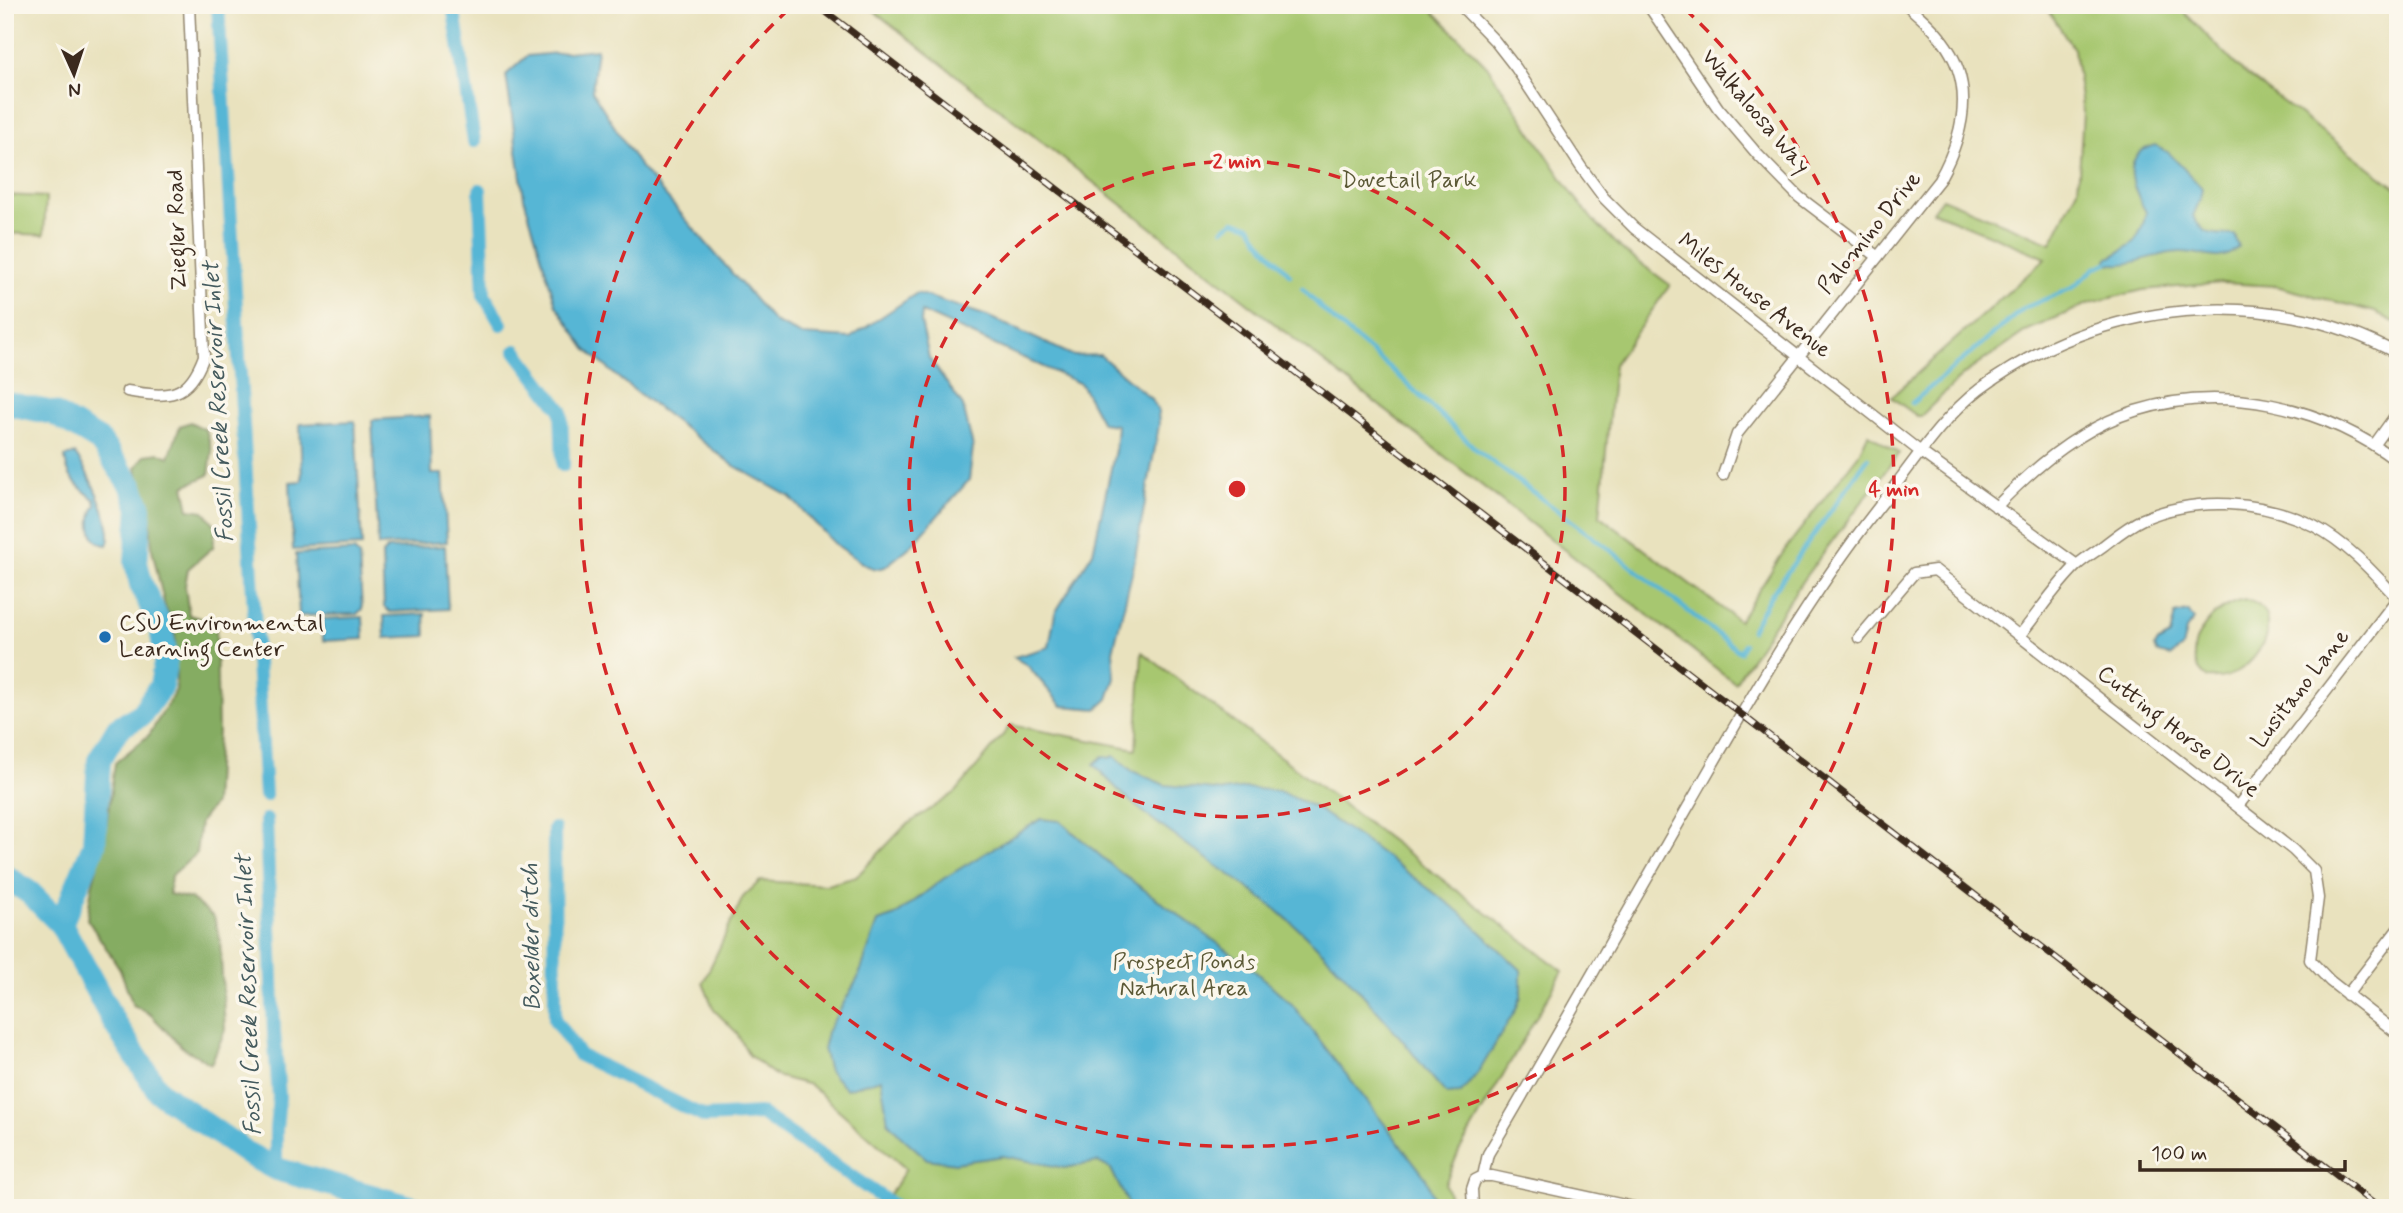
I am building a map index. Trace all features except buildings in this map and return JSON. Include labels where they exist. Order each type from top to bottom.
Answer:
[{"type":"street","name":"Ziegler Road","points":[[127,391],[156,396],[173,394],[187,388],[198,373],[204,356],[189,5]]},
{"type":"street","name":"Miles House Avenue","points":[[1460,5],[1495,41],[1516,68],[1581,167],[1604,198],[1626,221],[1667,256],[1922,453],[2077,565]]},
{"type":"street","name":"Walkaloosa Way","points":[[1648,5],[1718,108],[1758,155],[1799,197],[1878,257]]},
{"type":"street","name":"Palomino Drive","points":[[1723,475],[1737,434],[1939,180],[1953,154],[1964,106],[1962,83],[1954,60],[1942,39],[1907,5]]},
{"type":"street","points":[[1483,1176],[1488,1154],[1776,654],[1829,572],[1950,416],[1980,390],[2022,362],[2081,334],[2125,320],[2194,310],[2248,309],[2323,322],[2398,354]]},
{"type":"street","points":[[1996,507],[2030,471],[2085,433],[2135,411],[2191,400],[2250,401],[2312,415],[2355,433],[2398,461]]},
{"type":"street","points":[[2375,444],[2398,412]]},
{"type":"street","points":[[2020,635],[2077,565],[2116,535],[2142,519],[2187,506],[2207,504],[2236,505],[2286,514],[2314,526],[2348,548],[2398,599]]},
{"type":"street","name":"Cutting Horse Drive","points":[[1858,638],[1914,573],[1935,570],[2238,806],[2293,850],[2314,871],[2318,898],[2310,960],[2347,995],[2398,1034]]},
{"type":"street","name":"Lusitano Lane","points":[[2238,806],[2398,599]]},
{"type":"street","points":[[2347,995],[2398,929]]},
{"type":"street","points":[[1473,1208],[1472,1189],[1475,1180],[1483,1176],[1503,1177],[1638,1208]]},
{"type":"green space","name":"Dovetail Park","points":[[866,5],[1218,5],[1241,14],[1258,5],[1269,12],[1276,5],[1427,5],[1487,66],[1593,220],[1624,251],[1670,285],[1614,364],[1600,516],[1739,621],[1786,548],[1858,455],[1868,434],[1899,453],[1805,577],[1735,683]]},
{"type":"green space","points":[[2045,5],[2177,5],[2242,71],[2398,189],[2398,324],[2375,312],[2276,286],[2222,283],[2143,290],[2090,303],[2026,331],[1964,374],[1921,416],[1917,416],[1891,397],[2046,258],[1932,211],[1942,198],[2051,243],[2078,189],[2083,113],[2074,49]]},
{"type":"green space","points":[[5,195],[46,197],[44,235],[5,233]]},
{"type":"green space","points":[[190,422],[206,430],[212,451],[209,475],[184,486],[189,509],[204,511],[216,526],[213,547],[188,569],[185,586],[189,615],[216,623],[218,732],[214,804],[200,822],[196,854],[171,876],[169,894],[191,899],[214,917],[220,940],[225,1030],[211,1064],[182,1047],[150,1014],[133,1005],[120,969],[87,919],[92,886],[104,841],[115,763],[149,735],[176,690],[175,627],[165,607],[152,549],[150,515],[136,468],[145,455],[160,453],[169,457],[180,426]]},
{"type":"green space","points":[[2246,600],[2260,606],[2266,617],[2267,631],[2262,645],[2253,659],[2240,670],[2225,677],[2208,678],[2198,668],[2194,656],[2201,631],[2221,610]]},
{"type":"green space","name":"Prospect Ponds Natural Area","points":[[1142,652],[1563,971],[1459,1151],[1445,1184],[1454,1208],[778,1208],[884,1203],[906,1169],[810,1085],[776,1076],[749,1055],[736,1032],[714,1010],[703,983],[743,897],[760,881],[827,885],[856,877],[905,826],[956,792],[1011,725],[1136,749]]},
{"type":"water","points":[[597,49],[592,91],[638,164],[774,322],[802,335],[850,338],[917,293],[987,316],[1074,356],[1100,355],[1151,399],[1158,411],[1159,425],[1133,569],[1113,651],[1115,678],[1108,699],[1097,709],[1062,706],[1028,666],[1014,657],[1049,647],[1055,613],[1093,552],[1115,450],[1117,425],[1102,423],[1081,384],[922,312],[921,322],[929,358],[963,406],[973,447],[969,480],[912,545],[885,567],[876,569],[865,565],[835,544],[790,497],[733,465],[621,380],[586,349],[556,305],[524,198],[506,75],[527,56]]},
{"type":"water","points":[[2155,145],[2169,153],[2202,188],[2193,216],[2201,228],[2210,233],[2235,235],[2239,247],[2232,253],[2212,257],[2173,252],[2125,264],[2107,263],[2107,259],[2134,242],[2141,229],[2146,212],[2133,183],[2133,164],[2136,156]]},
{"type":"water","points":[[430,416],[432,474],[443,474],[447,542],[378,546],[372,420]]},
{"type":"water","points":[[355,421],[362,546],[293,550],[290,482],[302,481],[300,424]]},
{"type":"water","points":[[75,454],[93,485],[104,513],[108,526],[107,545],[96,540],[91,529],[95,500],[75,482],[69,472],[65,457]]},
{"type":"water","points":[[445,546],[448,609],[390,612],[384,607],[382,554],[387,549]]},
{"type":"water","points":[[354,551],[359,556],[362,609],[357,614],[299,616],[296,554]]},
{"type":"water","points":[[2188,611],[2194,620],[2186,630],[2182,648],[2171,656],[2157,653],[2157,643],[2170,636],[2175,614]]},
{"type":"water","points":[[425,614],[426,636],[385,638],[384,616]]},
{"type":"water","points":[[363,617],[364,639],[323,641],[322,619]]},
{"type":"water","points":[[1103,756],[1115,756],[1132,771],[1165,785],[1224,791],[1246,788],[1279,791],[1314,807],[1460,912],[1521,970],[1521,997],[1516,1009],[1480,1070],[1461,1093],[1447,1094],[1358,989],[1285,917],[1137,807],[1094,764]]},
{"type":"water","points":[[1041,819],[1060,821],[1117,870],[1249,966],[1291,1003],[1426,1178],[1437,1208],[1130,1208],[1111,1169],[1098,1162],[1064,1168],[1003,1156],[955,1163],[927,1159],[888,1122],[881,1079],[846,1089],[829,1071],[823,1049],[827,1032],[858,978],[878,922],[895,916],[943,879]]},
{"type":"waterway","name":"Fossil Creek Reservoir Inlet","points":[[218,5],[265,795]]},
{"type":"waterway","name":"Boxelder ditch","points":[[453,5],[474,141]]},
{"type":"waterway","name":"Boxelder ditch","points":[[480,190],[484,295],[501,324]]},
{"type":"waterway","points":[[1223,229],[1234,221],[1251,226],[1259,240],[1290,275]]},
{"type":"waterway","points":[[1912,403],[2024,308],[2072,288],[2095,268],[2107,263]]},
{"type":"waterway","points":[[1302,288],[1328,315],[1399,376],[1479,452],[1740,652],[1744,644]]},
{"type":"waterway","name":"Boxelder ditch","points":[[516,351],[561,410],[563,465]]},
{"type":"waterway","points":[[5,403],[53,413],[100,441],[132,487],[140,508],[136,562],[141,584],[161,628],[166,659],[161,686],[141,715],[118,728],[99,760],[94,845],[61,924]]},
{"type":"waterway","points":[[1751,631],[1769,598],[1868,458]]},
{"type":"waterway","name":"Fossil Creek Reservoir Inlet","points":[[266,820],[279,1097],[276,1169]]},
{"type":"waterway","name":"Boxelder ditch","points":[[554,829],[555,1020],[579,1055],[705,1117],[761,1114],[897,1208]]},
{"type":"waterway","points":[[5,876],[30,893],[61,924],[115,1024],[159,1092],[248,1154],[276,1169],[414,1208]]},
{"type":"railway","points":[[817,5],[1723,700],[2379,1208]]},
{"type":"place","name":"CSU Environmental Learning Center","points":[[105,637]]}]
